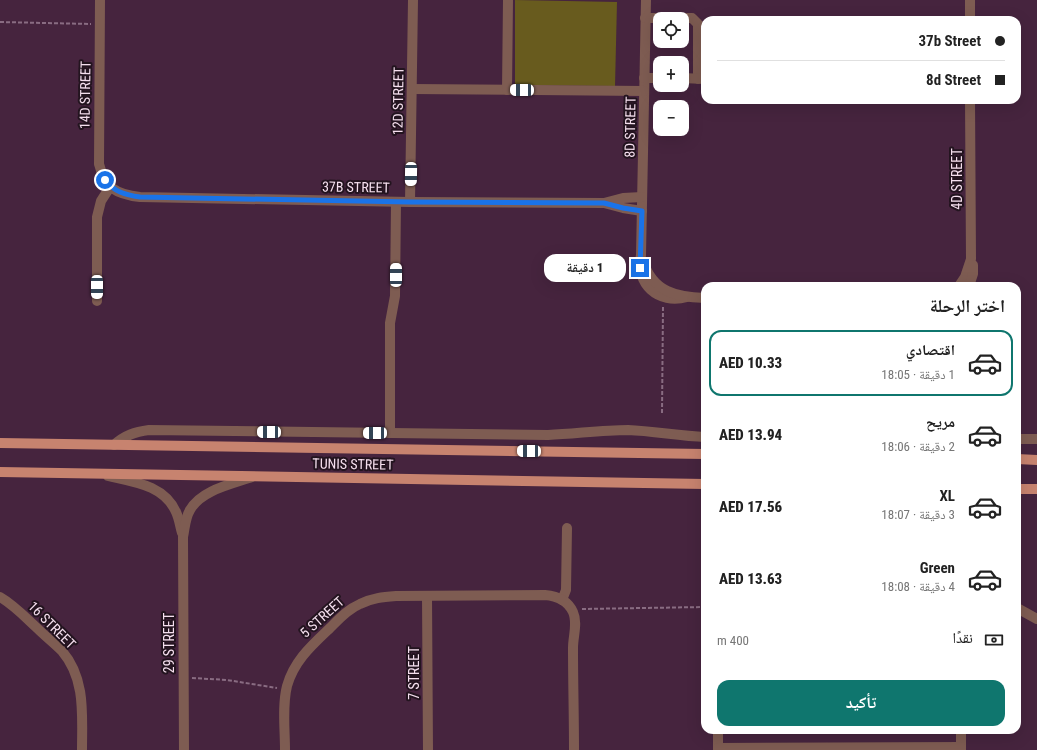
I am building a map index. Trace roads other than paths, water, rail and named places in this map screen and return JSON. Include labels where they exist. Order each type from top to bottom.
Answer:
[{"type":"main road","name":"TUNIS STREET","points":[[0,443],[701,454]]},
{"type":"main road","points":[[1021,459],[1036,459]]},
{"type":"main road","name":"TUNIS STREET","points":[[0,472],[701,484]]},
{"type":"main road","points":[[1021,489],[1037,489]]},
{"type":"street","name":"14D STREET","points":[[100,0],[98,156],[101,172],[110,187]]},
{"type":"street","name":"12D STREET","points":[[410,202],[413,0]]},
{"type":"street","points":[[507,90],[508,0]]},
{"type":"street","name":"8D STREET","points":[[646,0],[642,255],[654,287]]},
{"type":"street","points":[[970,0],[970,16]]},
{"type":"street","points":[[645,18],[692,18],[698,24],[701,65]]},
{"type":"street","points":[[644,78],[653,78]]},
{"type":"street","points":[[689,78],[701,79]]},
{"type":"street","points":[[412,89],[644,91]]},
{"type":"street","name":"4D STREET","points":[[970,104],[971,259],[973,274],[970,282]]},
{"type":"street","points":[[97,301],[97,217],[101,201],[110,187]]},
{"type":"street","name":"37B STREET","points":[[110,187],[124,194],[140,197],[396,202],[604,203],[642,211]]},
{"type":"street","name":"37B STREET","points":[[604,203],[623,198],[642,197]]},
{"type":"street","points":[[390,433],[390,323],[395,296],[396,202]]},
{"type":"street","name":"4D STREET","points":[[961,282],[971,259]]},
{"type":"street","points":[[654,287],[663,297],[675,299],[687,297]]},
{"type":"street","points":[[654,287],[687,297],[701,298]]},
{"type":"street","points":[[114,445],[126,436],[133,433],[149,430],[548,435],[621,430],[701,437]]},
{"type":"street","points":[[1021,439],[1037,439]]},
{"type":"street","name":"29 STREET","points":[[103,474],[145,485],[161,493],[175,508],[183,537]]},
{"type":"street","name":"29 STREET","points":[[184,750],[183,537],[187,517],[190,510],[198,500],[207,493],[252,477]]},
{"type":"street","points":[[562,600],[566,590],[567,528]]},
{"type":"street","name":"5 STREET","points":[[285,750],[284,709],[286,691],[290,678],[301,658],[308,649],[352,608],[375,598],[396,596],[550,596],[562,600],[572,609],[576,623],[573,646],[574,750]]},
{"type":"street","name":"7 STREET","points":[[427,596],[428,750]]},
{"type":"street","name":"5 STREET","points":[[533,596],[553,603],[563,610],[569,620],[573,646]]},
{"type":"street","name":"16 STREET","points":[[0,597],[9,602],[62,651],[74,669],[82,695],[82,750]]},
{"type":"street","points":[[1021,610],[1037,618]]},
{"type":"street","points":[[718,734],[718,749],[962,748],[961,734]]}]
